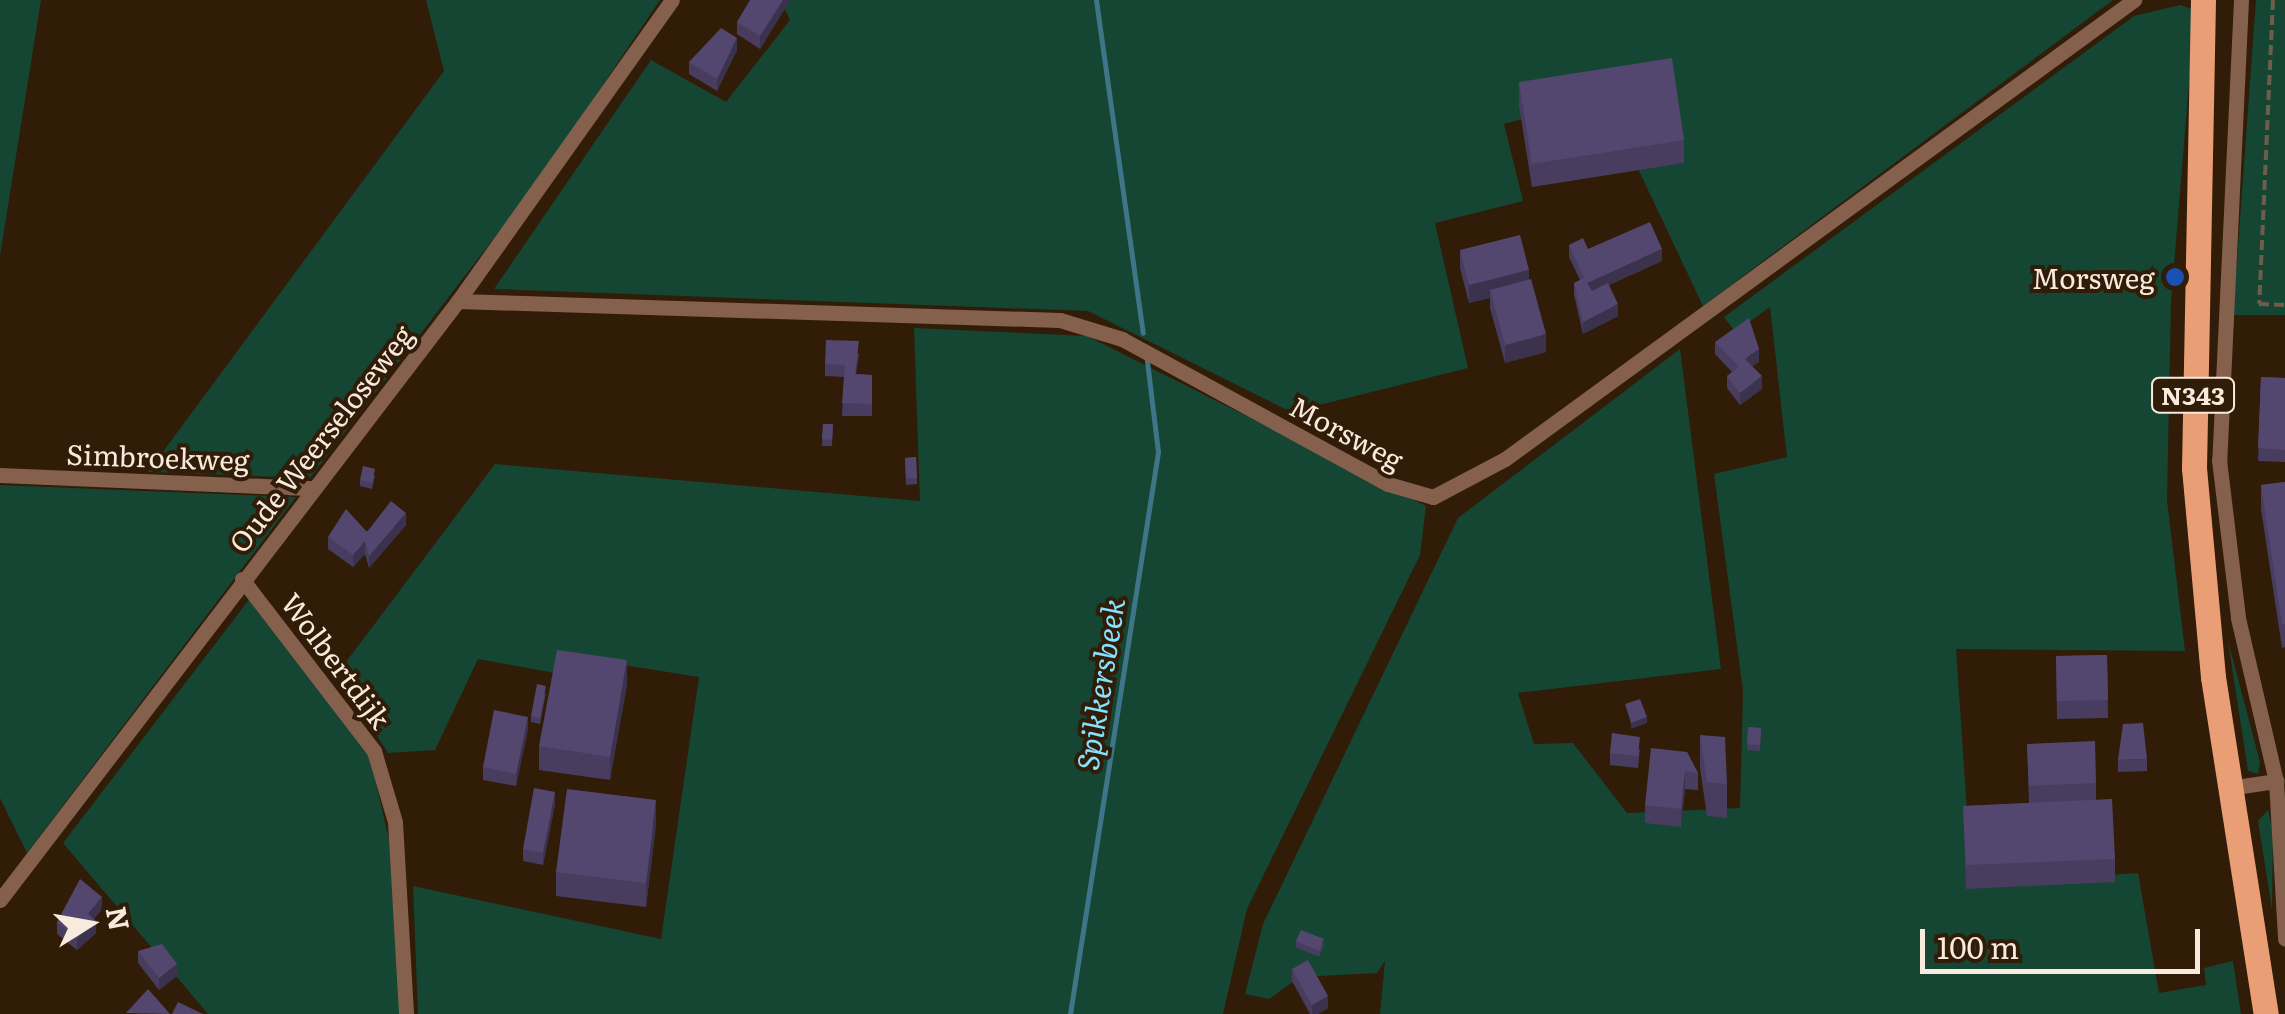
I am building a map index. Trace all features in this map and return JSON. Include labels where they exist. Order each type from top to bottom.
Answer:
[{"type":"main road","name":"N343","points":[[2202,0],[2194,468],[2230,788],[2266,1014]]},
{"type":"street","name":"Oude Weerseloseweg","points":[[0,900],[458,301],[672,0]]},
{"type":"street","name":"Morsweg","points":[[458,301],[1060,320],[1122,339],[1388,484],[1433,498],[1505,459],[2134,0]]},
{"type":"street","points":[[2240,0],[2219,460],[2238,618],[2276,782],[2285,939]]},
{"type":"street","name":"Simbroekweg","points":[[0,475],[314,488]]},
{"type":"street","name":"Wolbertdijk","points":[[242,579],[374,751],[395,822],[406,1014]]},
{"type":"street","points":[[2230,788],[2276,782]]},
{"type":"path","points":[[2273,0],[2259,304],[2285,305]]},
{"type":"green space","points":[[0,0],[41,0],[0,256]]},
{"type":"green space","points":[[426,0],[660,0],[543,174],[310,478],[148,472],[444,71]]},
{"type":"green space","points":[[780,0],[2113,0],[1703,306],[1604,97],[1504,124],[1523,201],[1435,223],[1468,368],[1291,412],[1088,311],[494,289],[651,60],[726,102],[790,20]]},
{"type":"green space","points":[[2256,0],[2285,0],[2285,315],[2233,315]]},
{"type":"green space","points":[[2180,5],[2195,10],[2171,302],[2167,500],[2185,651],[1956,649],[1972,884],[2138,873],[2159,993],[2206,985],[2204,968],[2233,961],[2241,1014],[1380,1014],[1385,961],[1377,973],[1300,977],[1269,999],[1245,994],[1263,924],[1458,518],[1680,349],[1721,669],[1518,693],[1534,744],[1573,743],[1627,813],[1740,808],[1743,691],[1714,474],[1787,457],[1770,307],[1735,332],[1724,317],[2134,16]]},
{"type":"green space","points":[[914,328],[1087,336],[1426,506],[1420,555],[1247,909],[1223,1014],[418,1014],[413,886],[661,939],[699,677],[560,655],[555,673],[478,659],[435,750],[388,753],[337,674],[495,464],[920,501]]},
{"type":"green space","points":[[0,485],[296,497],[27,853],[0,798]]},
{"type":"green space","points":[[251,597],[370,756],[389,840],[400,1014],[208,1014],[63,843]]},
{"type":"green space","points":[[2228,641],[2260,762],[2258,774],[2248,771]]},
{"type":"green space","points":[[2268,810],[2273,831],[2272,910],[2258,821]]},
{"type":"building","points":[[750,0],[783,0],[760,36],[737,22]]},
{"type":"building","points":[[721,28],[737,38],[717,79],[689,62]]},
{"type":"building","points":[[1672,58],[1684,140],[1532,164],[1519,82]]},
{"type":"building","points":[[1650,222],[1662,249],[1587,283],[1592,291],[1608,283],[1618,304],[1583,322],[1574,283],[1584,278],[1569,245],[1583,238],[1588,249]]},
{"type":"building","points":[[1520,235],[1529,270],[1469,285],[1460,250]]},
{"type":"building","points":[[1531,279],[1546,334],[1505,345],[1490,290]]},
{"type":"building","points":[[1749,318],[1759,349],[1745,359],[1762,376],[1740,393],[1727,376],[1739,367],[1715,342]]},
{"type":"building","points":[[826,340],[859,341],[855,374],[872,375],[872,404],[842,403],[845,365],[825,364]]},
{"type":"building","points":[[2261,377],[2285,378],[2285,450],[2258,448]]},
{"type":"building","points":[[823,424],[833,424],[832,440],[822,439]]},
{"type":"building","points":[[916,457],[917,478],[906,478],[905,458]]},
{"type":"building","points":[[363,466],[375,469],[372,483],[360,480]]},
{"type":"building","points":[[2285,482],[2285,624],[2282,624],[2261,485]]},
{"type":"building","points":[[391,501],[406,513],[369,556],[365,541],[353,555],[328,537],[346,509],[367,532]]},
{"type":"building","points":[[557,650],[627,660],[610,757],[539,746]]},
{"type":"building","points":[[2107,655],[2108,700],[2057,701],[2056,656]]},
{"type":"building","points":[[537,684],[546,686],[540,718],[531,716]]},
{"type":"building","points":[[1640,699],[1647,717],[1631,723],[1625,704]]},
{"type":"building","points":[[494,710],[528,717],[516,774],[483,767]]},
{"type":"building","points":[[2143,723],[2147,759],[2118,760],[2123,724]]},
{"type":"building","points":[[1748,727],[1761,728],[1760,745],[1747,744]]},
{"type":"building","points":[[1612,733],[1640,737],[1638,756],[1610,753]]},
{"type":"building","points":[[1700,735],[1725,737],[1727,784],[1707,782]]},
{"type":"building","points":[[2095,741],[2096,783],[2029,786],[2027,744]]},
{"type":"building","points":[[1651,748],[1687,752],[1698,773],[1685,771],[1681,809],[1645,805]]},
{"type":"building","points":[[534,788],[555,792],[543,853],[523,849]]},
{"type":"building","points":[[567,789],[656,800],[646,883],[556,872]]},
{"type":"building","points":[[2112,799],[2115,859],[1966,865],[1963,806]]},
{"type":"building","points":[[80,879],[102,897],[88,914],[96,921],[77,938],[57,922]]},
{"type":"building","points":[[1301,930],[1324,939],[1319,951],[1296,941]]},
{"type":"building","points":[[162,944],[177,964],[159,978],[138,951]]},
{"type":"building","points":[[1308,960],[1328,996],[1312,1005],[1292,969]]},
{"type":"building","points":[[148,989],[170,1014],[126,1013]]},
{"type":"building","points":[[178,1002],[203,1014],[172,1014]]},
{"type":"waterway","name":"Spikkersbeek","points":[[1096,0],[1143,333]]},
{"type":"waterway","name":"Spikkersbeek","points":[[1070,1014],[1158,452],[1147,361]]},
{"type":"place","name":"Morsweg","points":[[2175,277]]}]
